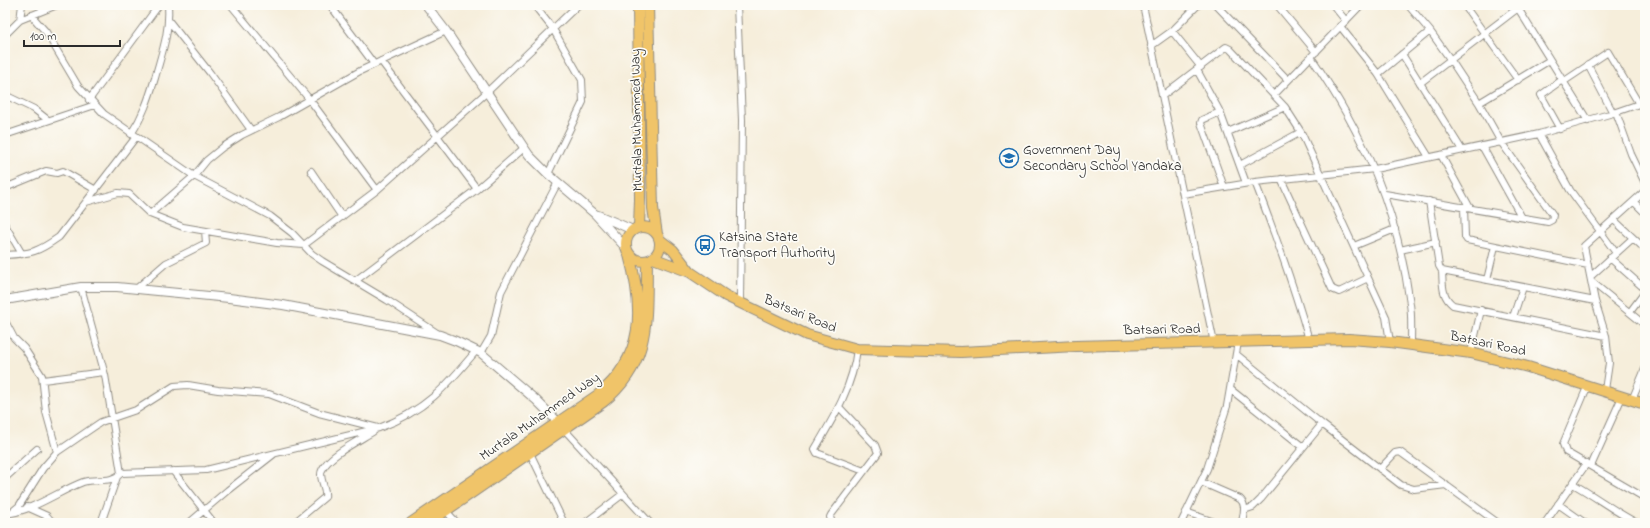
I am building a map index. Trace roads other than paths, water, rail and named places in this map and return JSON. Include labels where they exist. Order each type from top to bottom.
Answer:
[{"type":"main road","name":"Murtala Muhammed Way","points":[[636,228],[638,5]]},
{"type":"main road","name":"Murtala Muhammed Way","points":[[648,5],[653,208],[659,237]]},
{"type":"main road","points":[[636,228],[652,229],[681,259],[690,272],[650,260],[640,262],[627,251],[626,241],[636,228]]},
{"type":"main road","points":[[428,523],[530,453],[561,426],[614,394],[623,384],[638,359],[645,329],[650,260],[660,247],[659,237]]},
{"type":"main road","name":"Murtala Muhammed Way","points":[[411,523],[561,426],[610,386],[617,378],[631,356],[636,326],[637,293],[627,251]]},
{"type":"main road","name":"Batsari Road","points":[[690,272],[726,296],[818,340],[857,349],[961,352],[1076,346],[1349,339],[1411,344],[1471,353],[1528,367],[1605,390],[1645,404]]},
{"type":"street","points":[[20,20],[22,5]]},
{"type":"street","points":[[5,35],[20,20],[57,5]]},
{"type":"street","points":[[89,100],[160,5]]},
{"type":"street","points":[[5,255],[29,254],[44,247],[59,237],[96,190],[133,136],[150,96],[166,41],[169,21],[168,5]]},
{"type":"street","points":[[231,5],[310,100],[376,190]]},
{"type":"street","points":[[330,5],[374,64]]},
{"type":"street","points":[[426,5],[446,31],[524,148],[548,174],[595,214],[627,251]]},
{"type":"street","points":[[534,5],[553,29],[582,80],[583,102],[548,174]]},
{"type":"street","points":[[86,202],[118,193],[128,194],[150,214],[183,227],[277,243],[304,244],[342,217],[376,190],[486,93],[578,5]]},
{"type":"street","points":[[737,5],[742,120],[740,303]]},
{"type":"street","points":[[1143,5],[1214,343]]},
{"type":"street","points":[[1151,46],[1172,30],[1198,5]]},
{"type":"street","points":[[1277,5],[1316,52]]},
{"type":"street","points":[[1333,5],[1346,21]]},
{"type":"street","points":[[1274,96],[1361,5]]},
{"type":"street","points":[[1385,194],[1521,216],[1548,222],[1552,220],[1553,215],[1501,142],[1479,103],[1450,59],[1430,31],[1408,5]]},
{"type":"street","points":[[1464,5],[1486,33],[1518,80]]},
{"type":"street","points":[[1220,6],[1288,80]]},
{"type":"street","points":[[1420,83],[1486,33],[1517,7],[1588,121]]},
{"type":"street","points":[[31,15],[46,32],[78,86],[95,105],[133,136],[194,176],[270,216],[292,233],[322,261],[440,335],[479,352],[536,400],[650,523]]},
{"type":"street","points":[[169,21],[252,130]]},
{"type":"street","points":[[1340,26],[1378,74],[1429,157]]},
{"type":"street","points":[[1172,30],[1199,68],[1220,112],[1246,183]]},
{"type":"street","points":[[150,214],[194,176],[207,160],[223,147],[310,100],[333,85],[374,64],[446,31]]},
{"type":"street","points":[[1378,74],[1430,31]]},
{"type":"street","points":[[1162,96],[1226,48],[1230,49],[1285,107],[1302,132],[1386,317],[1390,342]]},
{"type":"street","points":[[1560,129],[1541,95],[1542,92],[1563,81],[1606,52],[1610,53],[1645,109]]},
{"type":"street","points":[[1402,54],[1462,150]]},
{"type":"street","points":[[1311,57],[1332,88],[1375,168],[1385,194],[1400,250],[1410,305],[1411,344]]},
{"type":"street","points":[[1479,103],[1550,60]]},
{"type":"street","points":[[381,61],[436,137],[477,189]]},
{"type":"street","points":[[1588,64],[1614,113],[1645,183]]},
{"type":"street","points":[[5,95],[34,109],[48,120]]},
{"type":"street","points":[[1183,194],[1246,183],[1375,168],[1441,155],[1560,129],[1642,103]]},
{"type":"street","points":[[5,135],[95,105]]},
{"type":"street","points":[[1228,132],[1285,107]]},
{"type":"street","points":[[1220,112],[1202,120],[1201,123],[1224,187]]},
{"type":"street","points":[[1240,165],[1302,132]]},
{"type":"street","points":[[1539,134],[1570,190],[1616,253]]},
{"type":"street","points":[[1482,146],[1521,216]]},
{"type":"street","points":[[355,281],[477,189],[524,148]]},
{"type":"street","points":[[1441,155],[1467,208],[1466,239],[1588,265]]},
{"type":"street","points":[[5,188],[46,171],[57,173],[63,171],[96,190]]},
{"type":"street","points":[[311,171],[342,217]]},
{"type":"street","points":[[1281,179],[1332,289],[1339,292],[1368,278]]},
{"type":"street","points":[[8,513],[27,507],[85,481],[114,479],[119,475],[206,470],[379,428],[397,421],[430,402],[479,352],[491,336],[501,292],[558,182]]},
{"type":"street","points":[[1255,182],[1282,252],[1309,340]]},
{"type":"street","points":[[1605,390],[1609,363],[1606,336],[1595,301],[1592,279],[1584,246],[1645,191]]},
{"type":"street","points":[[1429,201],[1439,266],[1442,271],[1443,292],[1447,300],[1453,305],[1606,336]]},
{"type":"street","points":[[1634,202],[1645,214]]},
{"type":"street","points":[[595,214],[636,228]]},
{"type":"street","points":[[1614,220],[1645,249]]},
{"type":"street","points":[[5,225],[22,254]]},
{"type":"street","points":[[1354,246],[1395,228]]},
{"type":"street","points":[[136,289],[166,263],[206,243],[205,231]]},
{"type":"street","points":[[1592,279],[1610,258],[1633,238]]},
{"type":"street","points":[[1400,250],[1436,242]]},
{"type":"street","points":[[1487,280],[1495,246]]},
{"type":"street","points":[[1610,258],[1645,289]]},
{"type":"street","points":[[1442,271],[1595,301]]},
{"type":"street","points":[[1592,279],[1645,325]]},
{"type":"street","points":[[5,300],[81,287],[136,289],[283,305],[440,335]]},
{"type":"street","points":[[81,287],[104,372],[119,475],[101,523]]},
{"type":"street","points":[[1513,317],[1523,287]]},
{"type":"street","points":[[1630,312],[1645,292]]},
{"type":"street","points":[[1471,353],[1481,310]]},
{"type":"street","points":[[5,321],[14,338],[39,371],[43,380],[46,412],[57,452]]},
{"type":"street","points":[[1181,523],[1207,469],[1227,406],[1238,342]]},
{"type":"street","points":[[857,349],[856,366],[840,408],[815,451],[864,471]]},
{"type":"street","points":[[1236,354],[1322,424],[1401,485],[1414,489],[1446,485]]},
{"type":"street","points":[[1632,400],[1645,369]]},
{"type":"street","points":[[43,380],[104,372]]},
{"type":"street","points":[[8,513],[19,506],[42,468],[57,452],[97,424],[136,410],[174,386],[188,385],[218,390],[269,394],[319,413],[379,428]]},
{"type":"street","points":[[1588,385],[1563,444],[1566,452],[1645,498]]},
{"type":"street","points":[[1230,389],[1303,447]]},
{"type":"street","points":[[1545,523],[1573,484],[1589,465],[1622,396]]},
{"type":"street","points":[[832,523],[830,518],[831,514],[878,453],[875,445],[840,408]]},
{"type":"street","points":[[1244,510],[1253,507],[1261,499],[1322,424]]},
{"type":"street","points":[[294,523],[325,497],[326,493],[321,475],[322,470],[333,458],[379,428]]},
{"type":"street","points":[[5,478],[37,449]]},
{"type":"street","points":[[1380,470],[1396,453],[1400,452],[1497,523]]},
{"type":"street","points":[[189,523],[275,453]]},
{"type":"street","points":[[530,453],[564,523]]},
{"type":"street","points":[[173,471],[214,523]]},
{"type":"street","points":[[1201,482],[1240,498],[1244,506],[1242,523]]},
{"type":"street","points":[[1573,484],[1604,502],[1623,516],[1637,523]]},
{"type":"street","points":[[585,523],[623,494]]},
{"type":"street","points":[[1558,504],[1585,523]]},
{"type":"street","points":[[27,507],[47,516],[53,523]]},
{"type":"street","points":[[446,511],[457,523]]},
{"type":"street","points":[[1186,512],[1217,523]]},
{"type":"place","name":"Government Day Secondary School Yandaka","points":[[1009,158]]},
{"type":"place","name":"Katsina State Transport Authority","points":[[705,245]]}]
